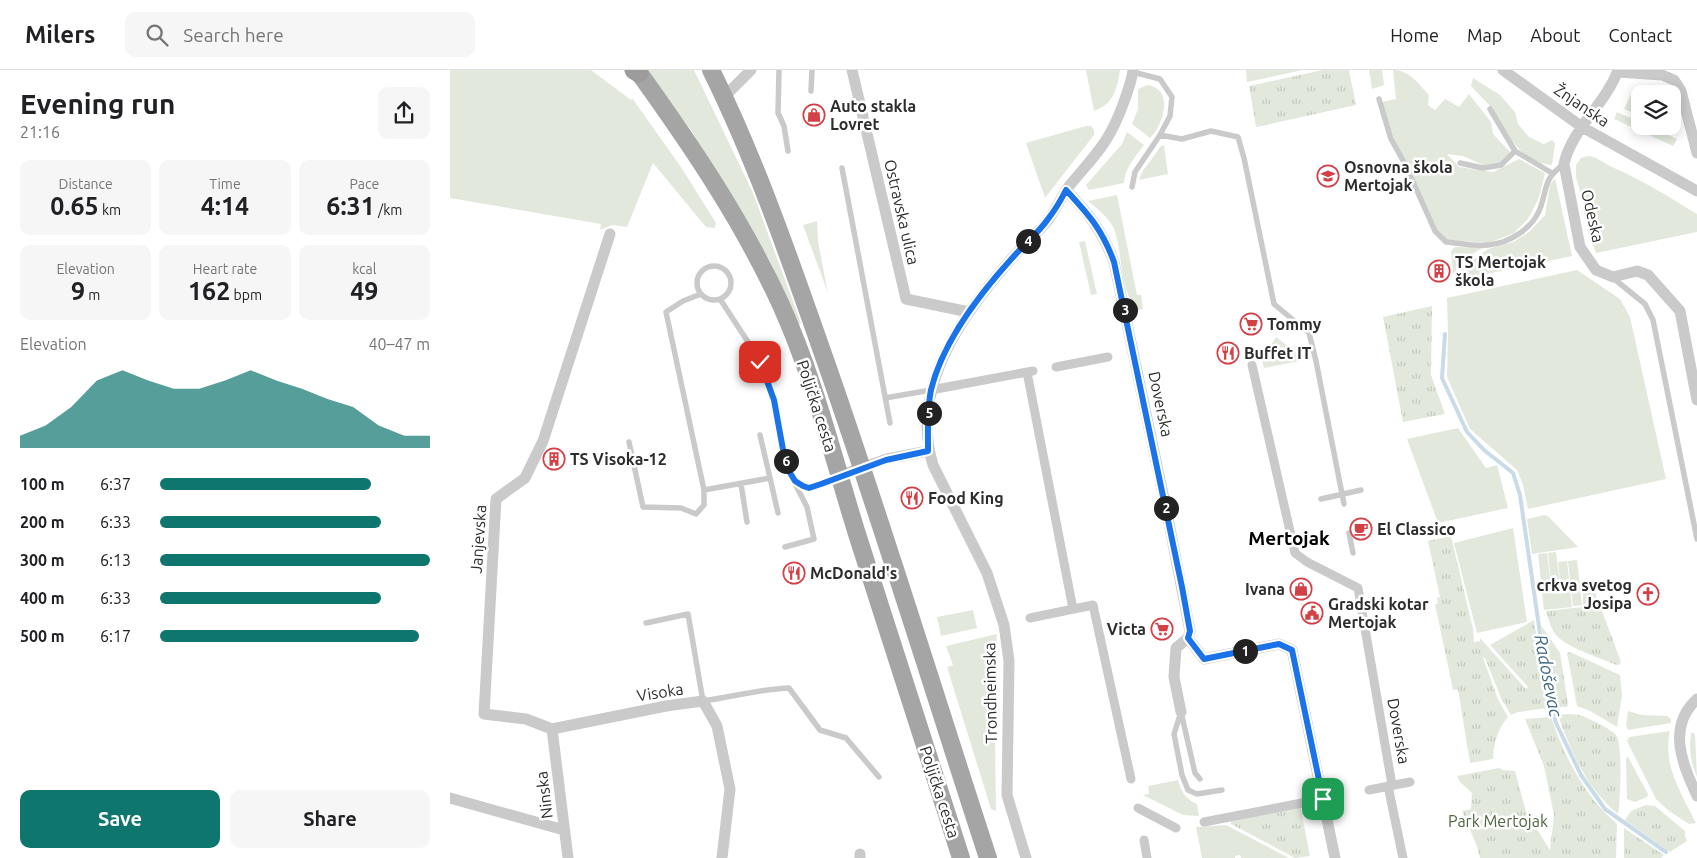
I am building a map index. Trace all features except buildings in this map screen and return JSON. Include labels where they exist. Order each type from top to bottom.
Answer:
[{"type":"main road","name":"Poljička cesta","points":[[711,70],[778,225],[862,468],[988,858]]},
{"type":"main road","name":"Poljička cesta","points":[[637,71],[720,189],[742,227],[782,307],[832,446],[839,476],[961,858]]},
{"type":"street","points":[[724,97],[751,70]]},
{"type":"street","name":"Ostravska ulica","points":[[852,70],[906,299],[969,312]]},
{"type":"street","name":"Žnjanska","points":[[1504,70],[1582,127],[1697,191]]},
{"type":"street","points":[[839,476],[886,460],[928,451],[931,390],[940,363],[952,338],[969,312],[1013,257],[1048,220],[1066,190],[1106,141],[1117,120],[1133,71]]},
{"type":"street","points":[[1564,164],[1567,153],[1582,127],[1603,99],[1618,71],[1662,75],[1674,80],[1681,91],[1697,153]]},
{"type":"street","name":"Odeska","points":[[1564,164],[1580,247],[1596,270],[1613,277]]},
{"type":"street","name":"Doverska","points":[[1066,190],[1094,220],[1107,243],[1114,262],[1182,587],[1190,631],[1188,638]]},
{"type":"street","name":"Janjevska","points":[[552,729],[526,719],[484,714],[496,499],[525,478],[543,441],[610,234]]},
{"type":"street","points":[[1613,277],[1637,271],[1648,275],[1680,311],[1697,400]]},
{"type":"street","points":[[1056,367],[1108,356]]},
{"type":"street","name":"Doverska","points":[[1252,365],[1295,553],[1307,562],[1358,588],[1402,858]]},
{"type":"street","points":[[931,390],[1030,372],[1073,609]]},
{"type":"street","name":"Trondheimska","points":[[928,451],[933,465],[987,573],[1004,625],[1009,661],[1007,794],[1026,858]]},
{"type":"street","points":[[1030,618],[1093,605],[1131,779]]},
{"type":"street","points":[[1181,712],[1174,678],[1176,648],[1188,638],[1204,659],[1279,644],[1292,650],[1335,858]]},
{"type":"street","points":[[1697,699],[1691,704],[1681,724],[1679,748],[1686,772],[1697,796]]},
{"type":"street","name":"Visoka","points":[[552,729],[666,706],[703,701],[717,726],[730,789],[722,858]]},
{"type":"street","name":"Ninska","points":[[552,729],[568,858]]},
{"type":"street","name":"Doverska","points":[[1369,790],[1410,782]]},
{"type":"street","points":[[450,798],[564,830]]},
{"type":"street","points":[[1204,822],[1302,803]]},
{"type":"street","points":[[1138,808],[1176,828]]},
{"type":"street","points":[[1144,840],[1147,858]]},
{"type":"lane","points":[[779,70],[778,113],[784,126],[788,151]]},
{"type":"lane","points":[[811,91],[812,70]]},
{"type":"lane","points":[[1132,186],[1135,172],[1170,116],[1172,97],[1160,79],[1133,71]]},
{"type":"lane","points":[[1379,99],[1391,139],[1435,231],[1446,242],[1488,245],[1515,237],[1528,227],[1541,208],[1546,185],[1552,173],[1564,164]]},
{"type":"lane","points":[[1490,109],[1516,151],[1552,173]]},
{"type":"lane","points":[[1160,134],[1182,140],[1211,132],[1238,136],[1274,304],[1309,333],[1344,504]]},
{"type":"lane","points":[[1460,163],[1483,168],[1501,165],[1516,151]]},
{"type":"lane","points":[[842,168],[890,424]]},
{"type":"lane","points":[[717,267],[727,273],[731,283],[728,293],[720,299],[710,300],[701,294],[698,289],[699,277],[706,269],[717,267]]},
{"type":"lane","points":[[1613,277],[1645,304],[1653,320],[1697,539]]},
{"type":"lane","points":[[628,442],[643,507],[681,508],[696,514],[704,505],[704,490],[666,312],[682,301],[701,294]]},
{"type":"lane","points":[[720,299],[760,362],[774,400],[786,466],[807,507],[814,539],[785,547]]},
{"type":"lane","points":[[885,398],[931,390]]},
{"type":"lane","points":[[760,435],[778,513]]},
{"type":"lane","points":[[795,481],[809,488],[839,476]]},
{"type":"lane","points":[[704,490],[770,478]]},
{"type":"lane","points":[[741,484],[746,522]]},
{"type":"lane","points":[[1321,498],[1361,490]]},
{"type":"lane","points":[[1349,533],[1353,553]]},
{"type":"lane","points":[[646,623],[688,614],[703,701],[732,697],[760,690],[789,688],[820,730],[846,738],[879,776]]},
{"type":"lane","points":[[1181,712],[1195,773],[1200,779]]},
{"type":"lane","points":[[1181,712],[1174,734],[1182,775],[1188,790],[1197,794],[1222,790]]},
{"type":"green space","points":[[450,70],[591,70],[631,100],[632,98],[681,167],[716,223],[715,228],[706,227],[653,163],[627,227],[612,225],[600,230],[601,224],[450,198]]},
{"type":"green space","points":[[646,70],[694,70],[753,193],[801,323],[797,325],[770,261],[745,217],[692,132]]},
{"type":"green space","points":[[1086,70],[1120,70],[1110,100],[1094,111]]},
{"type":"green space","points":[[1246,70],[1303,70],[1247,82]]},
{"type":"green space","points":[[1323,70],[1349,70],[1356,105],[1256,127],[1249,86]]},
{"type":"green space","points":[[1369,70],[1382,70],[1384,85],[1372,89]]},
{"type":"green space","points":[[1393,70],[1404,72],[1417,82],[1429,95],[1428,105],[1435,110],[1445,99],[1459,107],[1469,94],[1491,122],[1493,134],[1510,152],[1499,163],[1483,165],[1463,156],[1447,154],[1459,167],[1493,172],[1519,159],[1545,173],[1539,198],[1528,219],[1514,233],[1489,243],[1447,240],[1437,229],[1394,139],[1382,102],[1396,99]]},
{"type":"green space","points":[[1473,78],[1500,95],[1515,112],[1518,124],[1529,137],[1544,144],[1552,140],[1555,143],[1552,165],[1540,163],[1521,151],[1490,106],[1471,86]]},
{"type":"green space","points":[[1148,85],[1156,88],[1162,94],[1164,101],[1159,125],[1150,138],[1132,124],[1138,109],[1138,89]]},
{"type":"green space","points":[[1631,94],[1631,112],[1624,109]]},
{"type":"green space","points":[[1617,112],[1631,118],[1631,127],[1614,119]]},
{"type":"green space","points":[[1091,126],[1094,130],[1094,135],[1045,198],[1026,143]]},
{"type":"green space","points":[[1127,132],[1144,145],[1128,168],[1124,183],[1089,190],[1086,185],[1122,144]]},
{"type":"green space","points":[[1649,135],[1668,135],[1677,139],[1673,146]]},
{"type":"green space","points":[[1164,145],[1168,174],[1139,180],[1142,172],[1161,146]]},
{"type":"green space","points":[[1588,156],[1645,183],[1697,214],[1697,232],[1596,253],[1587,230],[1590,227],[1576,177],[1576,165],[1581,158]]},
{"type":"green space","points":[[1555,178],[1572,256],[1454,281],[1467,265],[1488,249],[1513,242],[1529,232],[1545,215],[1550,185]]},
{"type":"green space","points":[[1117,195],[1137,295],[1141,295],[1143,309],[1138,310],[1132,302],[1124,283],[1117,238],[1112,225],[1088,201]]},
{"type":"green space","points":[[817,221],[818,242],[828,293],[803,225]]},
{"type":"green space","points":[[1085,241],[1097,294],[1091,295],[1079,242]]},
{"type":"green space","points":[[1455,247],[1482,248],[1464,259],[1453,274],[1451,251]]},
{"type":"green space","points":[[1577,270],[1620,299],[1630,317],[1666,479],[1528,509],[1523,485],[1517,470],[1470,429],[1447,377],[1447,298]]},
{"type":"green space","points":[[1432,306],[1431,375],[1445,414],[1403,422],[1383,317]]},
{"type":"green space","points":[[1276,337],[1305,360],[1264,368],[1262,359]]},
{"type":"green space","points":[[1458,428],[1486,468],[1497,465],[1508,508],[1438,523],[1407,439]]},
{"type":"green space","points":[[1544,515],[1548,516],[1578,547],[1532,554],[1527,519]]},
{"type":"green space","points":[[1513,528],[1527,622],[1477,633],[1454,543]]},
{"type":"green space","points":[[1451,536],[1473,629],[1474,642],[1480,641],[1480,638],[1526,689],[1528,687],[1490,645],[1534,620],[1547,708],[1518,712],[1511,715],[1501,698],[1485,658],[1483,658],[1498,699],[1508,717],[1497,737],[1493,759],[1470,763],[1458,689],[1453,690],[1435,604],[1438,604],[1437,598],[1440,597],[1428,541]]},
{"type":"green space","points":[[1556,552],[1563,608],[1544,610],[1538,554],[1547,553],[1552,593],[1548,553]]},
{"type":"green space","points":[[1577,560],[1582,605],[1573,606],[1568,561]]},
{"type":"green space","points":[[1567,561],[1572,607],[1563,608],[1558,562]]},
{"type":"green space","points":[[1595,592],[1621,662],[1619,665],[1563,641],[1556,635],[1549,622],[1546,611],[1583,607],[1583,593]]},
{"type":"green space","points":[[973,610],[977,628],[941,636],[937,617]]},
{"type":"green space","points":[[1541,625],[1560,653],[1567,707],[1556,707],[1551,692]]},
{"type":"green space","points":[[997,634],[996,649],[990,674],[988,704],[995,742],[996,811],[991,809],[947,667],[953,665],[946,646]]},
{"type":"green space","points":[[1570,652],[1620,675],[1622,695],[1617,727],[1590,711],[1577,706],[1567,653]]},
{"type":"green space","points":[[1628,711],[1642,715],[1667,716],[1671,719],[1671,723],[1628,730],[1626,725]]},
{"type":"green space","points":[[1567,714],[1587,718],[1616,735],[1620,748],[1618,814],[1597,793],[1581,769],[1568,743],[1558,715]]},
{"type":"green space","name":"Park Mertojak","points":[[1551,717],[1569,761],[1585,789],[1617,824],[1616,858],[1480,858],[1462,811],[1471,809],[1472,793],[1460,782],[1457,776],[1499,768],[1515,771],[1526,812],[1550,850],[1554,815],[1544,766],[1525,719]]},
{"type":"green space","points":[[1670,731],[1668,744],[1671,767],[1696,823],[1689,824],[1669,811],[1656,799],[1627,741],[1629,737]]},
{"type":"green space","points":[[1691,732],[1695,734],[1697,777],[1691,754]]},
{"type":"green space","points":[[1628,757],[1648,794],[1647,797],[1635,802],[1627,799],[1626,758]]},
{"type":"green space","points":[[1178,780],[1184,795],[1197,804],[1199,816],[1183,815],[1143,795],[1149,794],[1148,786]]},
{"type":"green space","points":[[1300,805],[1310,856],[1295,858],[1231,824],[1230,819]]},
{"type":"green space","points":[[1646,805],[1655,806],[1685,831],[1687,841],[1670,852],[1625,820],[1631,811]]},
{"type":"green space","points":[[1226,825],[1289,858],[1241,858],[1240,855],[1235,856],[1235,858],[1202,858],[1196,827]]},
{"type":"green space","points":[[1624,828],[1664,855],[1661,858],[1624,858]]},
{"type":"waterway","name":"Radoševac","points":[[1445,334],[1442,378],[1467,432],[1484,450],[1513,473],[1520,495],[1550,703],[1556,723],[1581,775],[1605,809],[1666,852]]},
{"type":"place","name":"Auto stakla Lovret","points":[[814,115]]},
{"type":"place","name":"Osnovna škola Mertojak","points":[[1328,176]]},
{"type":"place","name":"TS Mertojak škola","points":[[1439,271]]},
{"type":"place","name":"Tommy","points":[[1251,324]]},
{"type":"place","name":"Buffet IT","points":[[1228,353]]},
{"type":"place","name":"TS Visoka-12","points":[[554,459]]},
{"type":"place","name":"Food King","points":[[912,498]]},
{"type":"place","name":"El Classico","points":[[1361,529]]},
{"type":"place","name":"McDonald's","points":[[794,573]]},
{"type":"place","name":"Ivana","points":[[1301,589]]},
{"type":"place","name":"crkva svetog Josipa","points":[[1648,594]]},
{"type":"place","name":"Gradski kotar Mertojak","points":[[1312,613]]},
{"type":"place","name":"Victa","points":[[1162,629]]},
{"type":"district","name":"Mertojak","points":[[1289,538]]},
{"type":"route","points":[[760,362],[774,400],[786,466],[795,481],[803,486],[809,488],[886,460],[928,451],[931,390],[940,363],[952,338],[981,296],[1013,257],[1048,220],[1066,190],[1094,220],[1107,243],[1114,262],[1168,513],[1190,631],[1188,638],[1204,659],[1279,644],[1292,650],[1323,799]]}]
